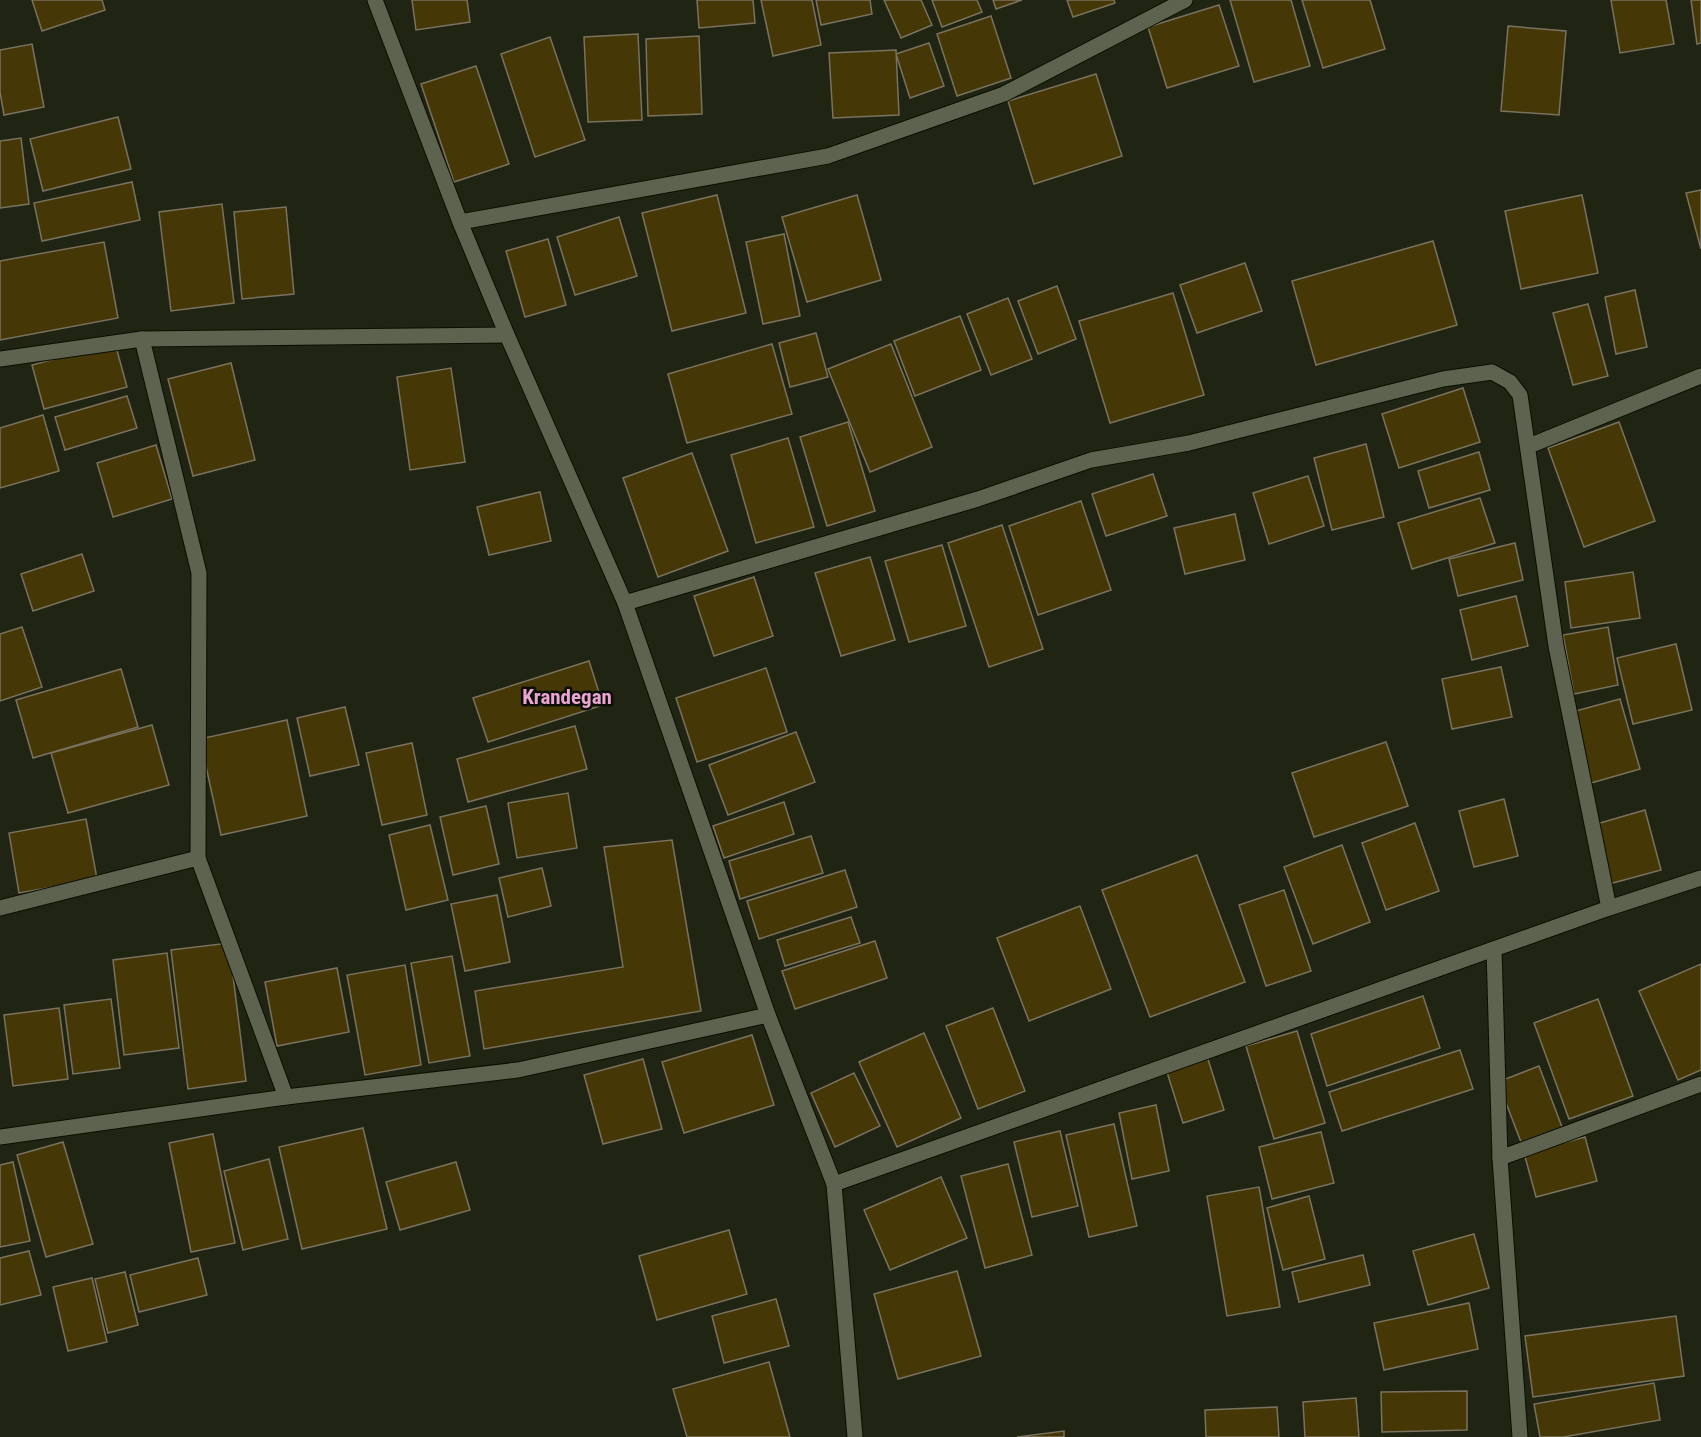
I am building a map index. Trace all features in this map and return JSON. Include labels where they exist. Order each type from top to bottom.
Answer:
[{"type":"street","points":[[375,0],[460,222],[625,603],[768,1015],[834,1184],[855,1437]]},
{"type":"street","points":[[460,222],[828,156],[1004,94],[1185,0]]},
{"type":"street","points":[[0,358],[142,339],[507,335]]},
{"type":"street","points":[[142,339],[199,573],[198,858],[286,1097]]},
{"type":"street","points":[[625,603],[978,499],[1091,460],[1189,443],[1443,379],[1492,372],[1510,382],[1520,395],[1556,646],[1609,908]]},
{"type":"street","points":[[1529,446],[1701,376]]},
{"type":"street","points":[[0,908],[198,858]]},
{"type":"street","points":[[834,1184],[1609,908],[1701,878]]},
{"type":"street","points":[[1494,949],[1500,1158],[1520,1437]]},
{"type":"street","points":[[0,1137],[286,1097],[518,1070],[768,1015]]},
{"type":"street","points":[[1500,1158],[1701,1084]]},
{"type":"building","points":[[32,0],[102,0],[105,10],[42,31]]},
{"type":"building","points":[[412,0],[467,0],[470,22],[416,30]]},
{"type":"building","points":[[697,0],[753,0],[755,23],[699,28]]},
{"type":"building","points":[[761,0],[812,0],[821,45],[773,56]]},
{"type":"building","points":[[816,0],[870,0],[872,14],[821,25]]},
{"type":"building","points":[[884,0],[921,0],[932,25],[901,38]]},
{"type":"building","points":[[932,0],[977,0],[982,12],[942,27]]},
{"type":"building","points":[[993,0],[1022,0],[996,9]]},
{"type":"building","points":[[1067,0],[1114,0],[1115,3],[1073,17]]},
{"type":"building","points":[[1230,0],[1291,0],[1310,66],[1254,82]]},
{"type":"building","points":[[1302,0],[1370,0],[1385,49],[1323,68]]},
{"type":"building","points":[[1611,0],[1666,0],[1674,44],[1620,53]]},
{"type":"building","points":[[1691,0],[1701,0],[1701,43],[1697,44]]},
{"type":"building","points":[[1219,5],[1239,66],[1167,88],[1148,27]]},
{"type":"building","points":[[991,16],[1011,78],[957,96],[937,34]]},
{"type":"building","points":[[1508,26],[1566,31],[1559,115],[1501,111]]},
{"type":"building","points":[[638,34],[642,120],[588,122],[584,37]]},
{"type":"building","points":[[699,36],[702,114],[648,116],[646,39]]},
{"type":"building","points":[[550,37],[585,140],[535,157],[501,54]]},
{"type":"building","points":[[929,43],[944,86],[910,98],[896,54]]},
{"type":"building","points":[[32,44],[44,107],[4,115],[0,92],[0,50]]},
{"type":"building","points":[[896,50],[899,115],[833,118],[829,53]]},
{"type":"building","points":[[476,66],[509,164],[454,182],[421,84]]},
{"type":"building","points":[[1096,74],[1122,156],[1034,184],[1008,101]]},
{"type":"building","points":[[118,117],[131,169],[43,191],[30,139]]},
{"type":"building","points":[[21,138],[29,204],[0,208],[0,141]]},
{"type":"building","points":[[132,182],[140,220],[42,241],[34,203]]},
{"type":"building","points":[[1701,190],[1701,249],[1686,193]]},
{"type":"building","points":[[717,195],[746,313],[672,331],[642,213]]},
{"type":"building","points":[[857,195],[881,280],[807,302],[782,217]]},
{"type":"building","points":[[1582,195],[1598,273],[1521,289],[1505,211]]},
{"type":"building","points":[[222,204],[234,303],[171,311],[159,212]]},
{"type":"building","points":[[286,207],[294,294],[242,299],[234,212]]},
{"type":"building","points":[[619,217],[637,276],[575,295],[557,237]]},
{"type":"building","points":[[784,234],[800,316],[763,324],[746,242]]},
{"type":"building","points":[[548,239],[566,305],[525,317],[506,251]]},
{"type":"building","points":[[1433,241],[1457,325],[1316,365],[1292,281]]},
{"type":"building","points":[[104,242],[118,318],[0,340],[0,261]]},
{"type":"building","points":[[1245,263],[1262,311],[1197,333],[1180,285]]},
{"type":"building","points":[[1057,286],[1076,339],[1038,354],[1018,301]]},
{"type":"building","points":[[1635,290],[1647,347],[1616,354],[1605,297]]},
{"type":"building","points":[[1173,293],[1204,395],[1110,423],[1079,321]]},
{"type":"building","points":[[1008,298],[1032,359],[991,375],[967,314]]},
{"type":"building","points":[[1588,304],[1608,376],[1573,385],[1553,313]]},
{"type":"building","points":[[960,316],[981,370],[915,396],[894,341]]},
{"type":"building","points":[[816,333],[828,377],[790,387],[779,343]]},
{"type":"building","points":[[115,343],[127,387],[44,409],[32,365]]},
{"type":"building","points":[[772,344],[792,414],[687,443],[668,374]]},
{"type":"building","points":[[891,344],[932,447],[870,472],[828,369]]},
{"type":"building","points":[[231,363],[255,460],[193,476],[168,379]]},
{"type":"building","points":[[451,368],[465,462],[410,470],[397,377]]},
{"type":"building","points":[[1463,388],[1480,442],[1399,468],[1382,414]]},
{"type":"building","points":[[127,396],[137,428],[65,450],[55,417]]},
{"type":"building","points":[[43,415],[59,471],[0,488],[0,428]]},
{"type":"building","points":[[848,422],[875,511],[827,526],[800,437]]},
{"type":"building","points":[[1619,422],[1655,521],[1584,547],[1548,448]]},
{"type":"building","points":[[788,438],[814,527],[756,543],[731,455]]},
{"type":"building","points":[[1366,444],[1384,517],[1332,530],[1314,458]]},
{"type":"building","points":[[156,445],[172,499],[113,517],[97,463]]},
{"type":"building","points":[[1479,452],[1490,490],[1429,508],[1418,471]]},
{"type":"building","points":[[692,453],[728,551],[658,577],[623,478]]},
{"type":"building","points":[[1153,474],[1167,516],[1106,536],[1092,494]]},
{"type":"building","points":[[1308,476],[1324,526],[1269,544],[1253,493]]},
{"type":"building","points":[[540,492],[551,541],[489,555],[477,507]]},
{"type":"building","points":[[1480,498],[1495,543],[1412,569],[1398,523]]},
{"type":"building","points":[[1081,501],[1111,590],[1038,615],[1009,526]]},
{"type":"building","points":[[1235,514],[1245,560],[1185,574],[1174,528]]},
{"type":"building","points":[[1002,525],[1043,649],[989,667],[948,543]]},
{"type":"building","points":[[1515,543],[1523,580],[1458,596],[1449,559]]},
{"type":"building","points":[[942,545],[966,626],[909,642],[885,561]]},
{"type":"building","points":[[82,554],[94,591],[33,611],[21,574]]},
{"type":"building","points":[[870,557],[895,640],[841,656],[815,573]]},
{"type":"building","points":[[1633,572],[1640,618],[1571,628],[1565,582]]},
{"type":"building","points":[[754,577],[773,636],[714,656],[694,596]]},
{"type":"building","points":[[1516,596],[1528,646],[1472,660],[1460,610]]},
{"type":"building","points":[[22,627],[42,687],[0,701],[0,634]]},
{"type":"building","points":[[1608,627],[1618,685],[1574,694],[1563,635]]},
{"type":"building","points":[[1676,644],[1692,710],[1633,724],[1617,658]]},
{"type":"building","points":[[589,661],[603,705],[488,742],[473,698]]},
{"type":"building","points":[[1501,667],[1512,717],[1452,729],[1442,679]]},
{"type":"building","points":[[766,668],[787,732],[697,762],[676,698]]},
{"type":"building","points":[[121,669],[138,727],[33,758],[16,700]]},
{"type":"building","points":[[1620,699],[1640,769],[1591,783],[1572,712]]},
{"type":"building","points":[[345,707],[359,765],[310,776],[297,718]]},
{"type":"building","points":[[287,720],[307,816],[221,835],[200,739]]},
{"type":"building","points":[[152,725],[169,785],[68,813],[51,753]]},
{"type":"building","points":[[575,726],[587,769],[468,802],[457,759]]},
{"type":"building","points":[[796,732],[815,782],[728,815],[709,765]]},
{"type":"building","points":[[1386,742],[1408,806],[1314,837],[1292,773]]},
{"type":"building","points":[[412,743],[427,815],[382,825],[366,753]]},
{"type":"building","points":[[568,793],[577,848],[517,858],[508,803]]},
{"type":"building","points":[[1504,799],[1518,856],[1474,867],[1459,811]]},
{"type":"building","points":[[784,802],[794,834],[724,858],[713,826]]},
{"type":"building","points":[[486,806],[499,864],[453,875],[440,817]]},
{"type":"building","points":[[1645,810],[1661,870],[1609,884],[1593,825]]},
{"type":"building","points":[[86,819],[97,879],[19,893],[9,833]]},
{"type":"building","points":[[1415,823],[1439,891],[1386,910],[1362,843]]},
{"type":"building","points":[[430,825],[448,900],[406,910],[389,835]]},
{"type":"building","points":[[811,836],[823,873],[740,899],[729,861]]},
{"type":"building","points":[[672,840],[701,1011],[484,1049],[475,991],[623,967],[604,847]]},
{"type":"building","points":[[1342,845],[1370,922],[1313,944],[1284,867]]},
{"type":"building","points":[[1197,855],[1245,982],[1150,1017],[1102,890]]},
{"type":"building","points":[[542,868],[551,906],[508,917],[499,878]]},
{"type":"building","points":[[845,870],[857,907],[759,939],[747,901]]},
{"type":"building","points":[[1284,890],[1311,971],[1266,986],[1239,905]]},
{"type":"building","points":[[497,895],[510,962],[465,971],[451,904]]},
{"type":"building","points":[[1080,906],[1111,989],[1029,1021],[997,938]]},
{"type":"building","points":[[851,917],[860,943],[785,966],[777,940]]},
{"type":"building","points":[[875,941],[887,978],[795,1009],[782,971]]},
{"type":"building","points":[[229,943],[246,1081],[188,1089],[171,950]]},
{"type":"building","points":[[167,953],[179,1048],[124,1055],[113,960]]},
{"type":"building","points":[[452,956],[470,1056],[429,1063],[411,963]]},
{"type":"building","points":[[1701,964],[1701,1070],[1678,1080],[1639,991]]},
{"type":"building","points":[[405,965],[421,1065],[365,1075],[347,975]]},
{"type":"building","points":[[337,968],[349,1032],[277,1046],[265,982]]},
{"type":"building","points":[[1423,996],[1440,1048],[1327,1086],[1311,1034]]},
{"type":"building","points":[[111,999],[120,1068],[73,1074],[64,1005]]},
{"type":"building","points":[[1598,999],[1633,1096],[1569,1119],[1534,1023]]},
{"type":"building","points":[[59,1008],[68,1079],[13,1086],[4,1015]]},
{"type":"building","points":[[993,1008],[1025,1091],[978,1109],[946,1026]]},
{"type":"building","points":[[1297,1031],[1325,1123],[1274,1139],[1246,1046]]},
{"type":"building","points":[[924,1033],[961,1118],[897,1147],[859,1062]]},
{"type":"building","points":[[752,1035],[774,1105],[684,1133],[662,1062]]},
{"type":"building","points":[[1460,1050],[1473,1089],[1342,1131],[1329,1092]]},
{"type":"building","points":[[1207,1056],[1224,1110],[1183,1123],[1166,1069]]},
{"type":"building","points":[[643,1059],[662,1129],[603,1144],[584,1075]]},
{"type":"building","points":[[1539,1066],[1562,1127],[1521,1142],[1498,1082]]},
{"type":"building","points":[[854,1073],[880,1126],[835,1147],[811,1093]]},
{"type":"building","points":[[1156,1105],[1169,1171],[1132,1179],[1119,1113]]},
{"type":"building","points":[[1114,1124],[1137,1226],[1089,1237],[1066,1135]]},
{"type":"building","points":[[363,1128],[387,1229],[302,1249],[279,1147]]},
{"type":"building","points":[[1060,1131],[1078,1206],[1032,1217],[1014,1142]]},
{"type":"building","points":[[1321,1132],[1334,1183],[1272,1199],[1259,1147]]},
{"type":"building","points":[[213,1134],[235,1243],[191,1252],[169,1143]]},
{"type":"building","points":[[1585,1137],[1597,1181],[1536,1197],[1524,1153]]},
{"type":"building","points":[[63,1142],[93,1244],[46,1257],[17,1155]]},
{"type":"building","points":[[269,1159],[288,1239],[243,1250],[224,1171]]},
{"type":"building","points":[[13,1162],[30,1241],[0,1247],[0,1165]]},
{"type":"building","points":[[456,1162],[470,1210],[400,1230],[386,1182]]},
{"type":"building","points":[[1008,1164],[1032,1255],[985,1268],[961,1176]]},
{"type":"building","points":[[941,1177],[967,1238],[890,1270],[864,1210]]},
{"type":"building","points":[[1259,1187],[1280,1307],[1227,1316],[1207,1196]]},
{"type":"building","points":[[1309,1196],[1325,1259],[1283,1270],[1267,1208]]},
{"type":"building","points":[[729,1230],[747,1294],[657,1320],[639,1256]]},
{"type":"building","points":[[1474,1234],[1489,1288],[1428,1305],[1413,1251]]},
{"type":"building","points":[[29,1251],[41,1295],[0,1305],[0,1258]]},
{"type":"building","points":[[1363,1255],[1370,1285],[1299,1302],[1292,1272]]},
{"type":"building","points":[[198,1258],[207,1295],[139,1312],[130,1275]]},
{"type":"building","points":[[957,1271],[981,1356],[898,1379],[874,1294]]},
{"type":"building","points":[[125,1272],[138,1325],[108,1333],[95,1279]]},
{"type":"building","points":[[92,1278],[107,1342],[68,1351],[53,1287]]},
{"type":"building","points":[[776,1299],[789,1346],[724,1363],[712,1316]]},
{"type":"building","points":[[1469,1303],[1478,1349],[1384,1370],[1374,1323]]},
{"type":"building","points":[[1676,1316],[1684,1376],[1533,1397],[1525,1336]]},
{"type":"building","points":[[769,1362],[790,1437],[687,1437],[673,1389]]},
{"type":"building","points":[[1654,1383],[1660,1420],[1563,1437],[1540,1437],[1534,1404]]},
{"type":"building","points":[[1467,1391],[1467,1430],[1382,1432],[1381,1392]]},
{"type":"building","points":[[1356,1398],[1359,1437],[1305,1437],[1303,1402]]},
{"type":"building","points":[[1277,1407],[1279,1437],[1206,1437],[1205,1410]]},
{"type":"building","points":[[1064,1431],[1064,1437],[1017,1437]]},
{"type":"district","name":"Krandegan","points":[[567,697]]}]
